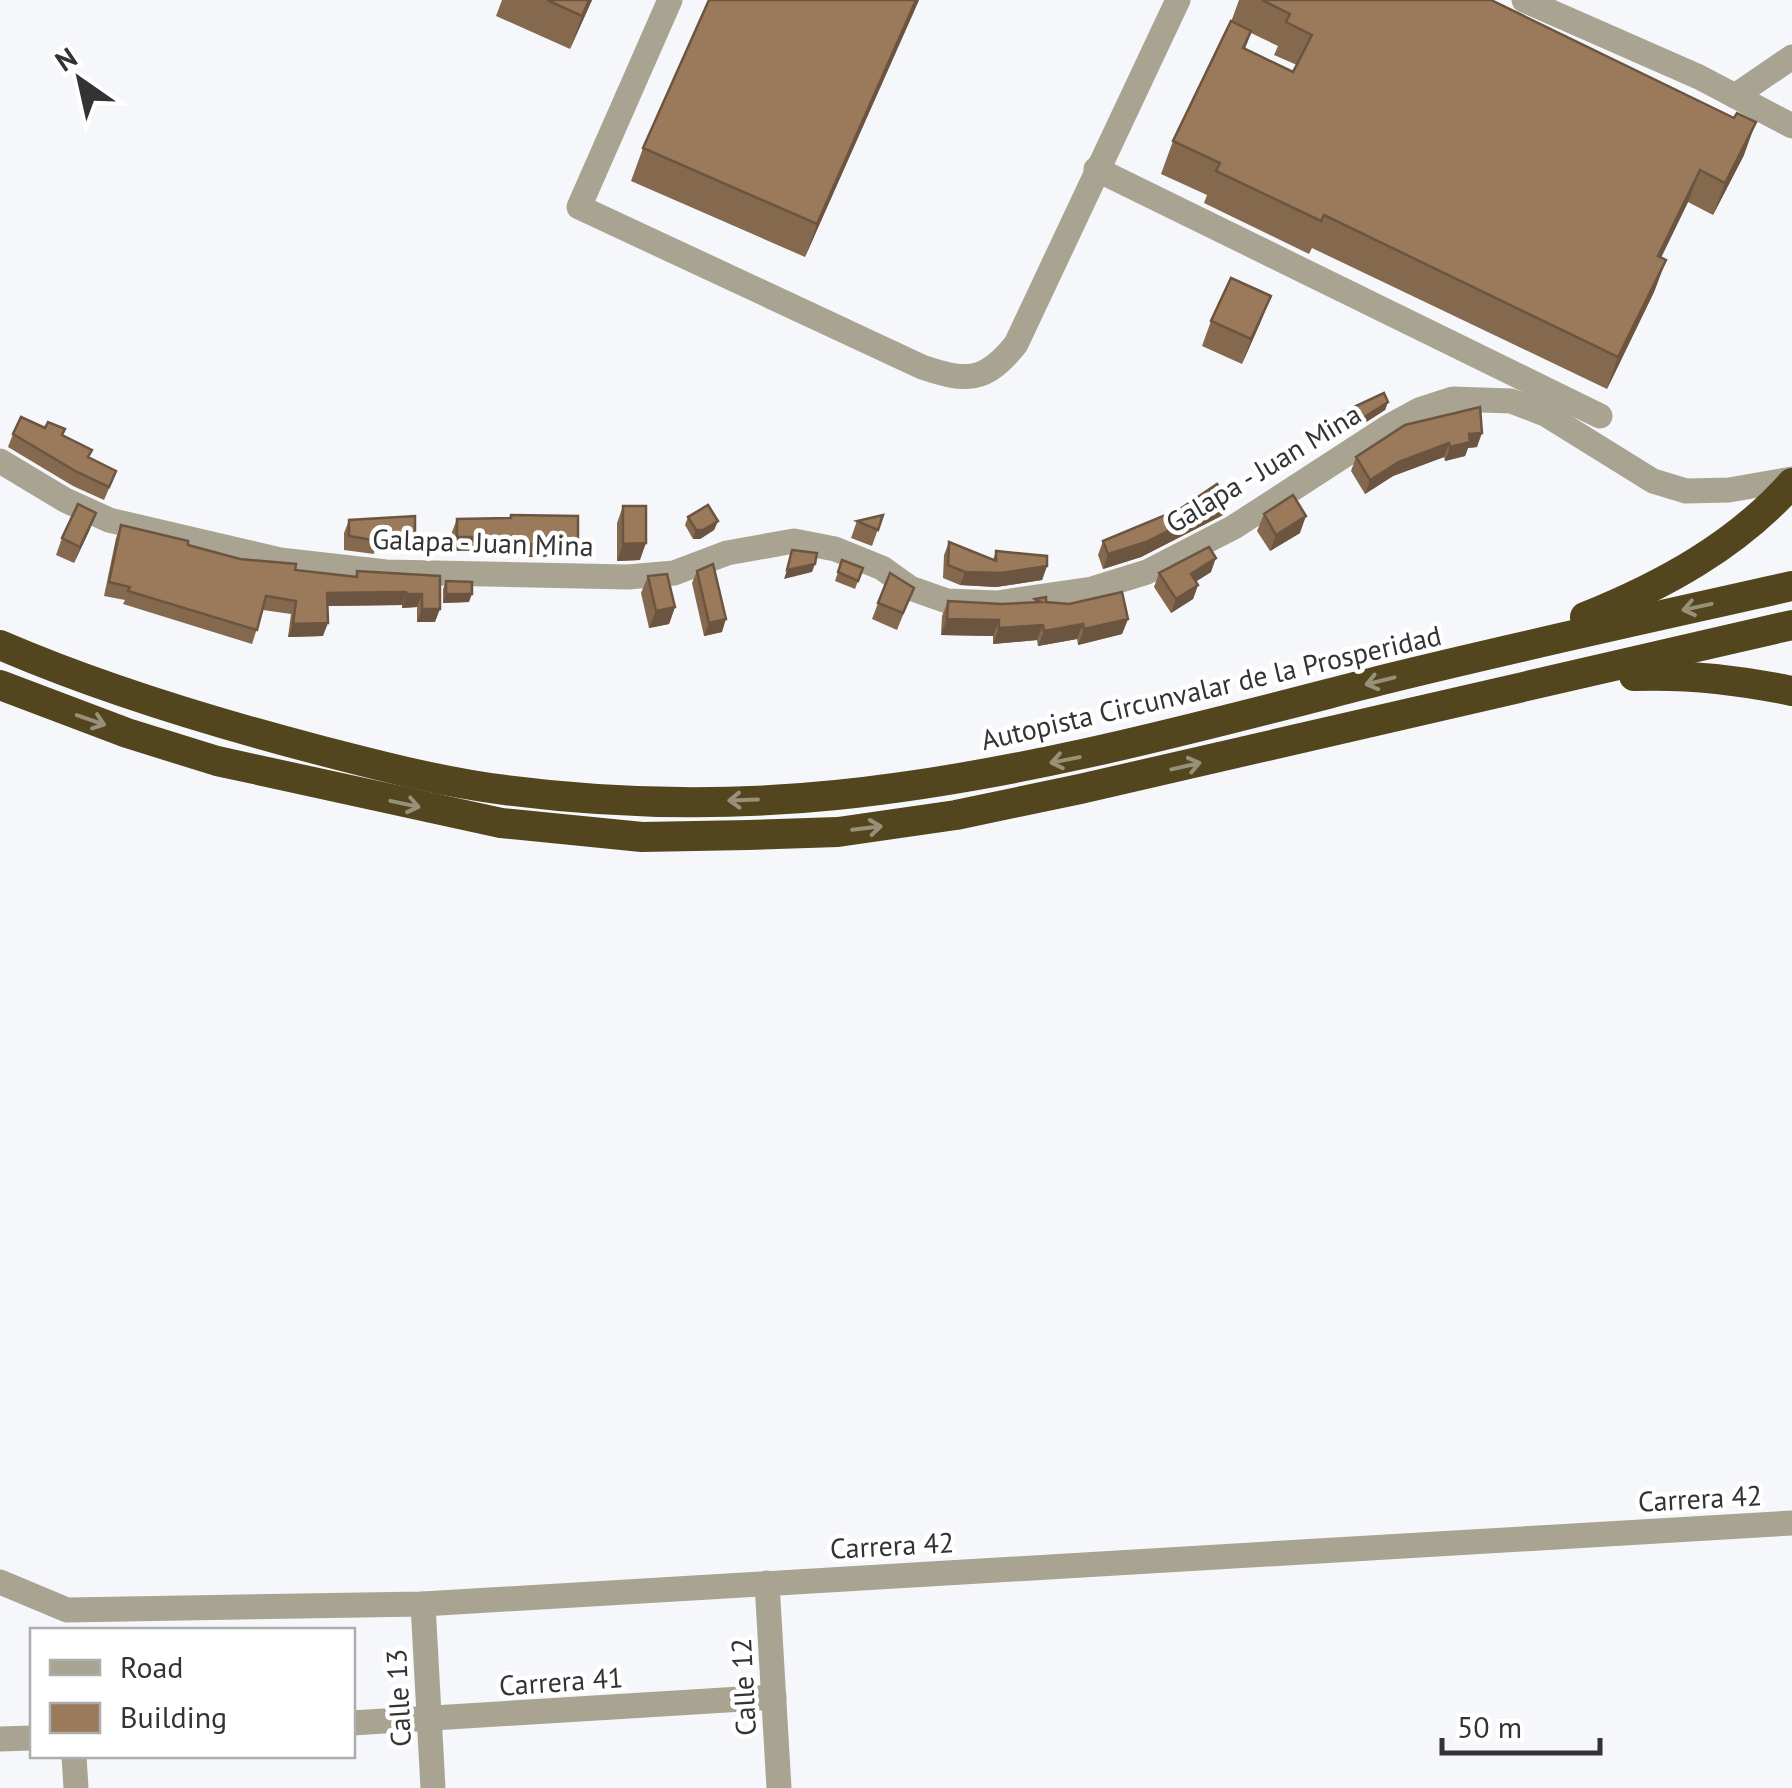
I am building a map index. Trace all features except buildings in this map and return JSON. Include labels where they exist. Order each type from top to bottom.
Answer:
[{"type":"highway","points":[[1504,650],[1634,597],[1686,568],[1754,520],[1788,486]]},
{"type":"highway","name":"Autopista Circunvalar de la Prosperidad","points":[[0,645],[58,670],[224,726],[369,763],[504,790],[676,800],[833,795],[956,780],[1078,757],[1504,650],[1792,586]]},
{"type":"highway","points":[[0,685],[127,733],[217,761],[501,823],[642,837],[838,832],[956,815],[1792,626]]},
{"type":"highway","points":[[1517,690],[1594,678],[1673,675],[1751,682],[1792,692]]},
{"type":"street","points":[[670,0],[580,206],[922,367],[956,379],[981,374],[1004,359],[1016,344],[1178,0]]},
{"type":"street","points":[[1524,0],[1792,126]]},
{"type":"street","points":[[1734,96],[1792,57]]},
{"type":"street","points":[[1096,169],[1600,416]]},
{"type":"street","name":"Galapa - Juan Mina","points":[[0,461],[65,500],[109,520],[280,560],[386,572],[628,577],[674,573],[727,553],[794,541],[835,549],[882,568],[910,588],[947,601],[997,603],[1092,589],[1146,572],[1234,527],[1388,427],[1419,410],[1453,399],[1495,399],[1544,414],[1653,481],[1686,492],[1788,486]]},
{"type":"street","name":"Carrera 42","points":[[0,1582],[68,1620],[423,1604],[1792,1523]]},
{"type":"street","name":"Calle 12","points":[[767,1583],[779,1788]]},
{"type":"street","name":"Calle 13","points":[[423,1604],[434,1788]]},
{"type":"street","name":"Carrera 41","points":[[355,1723],[774,1698]]},
{"type":"street","points":[[0,1739],[30,1738]]},
{"type":"street","points":[[74,1758],[76,1788]]}]
